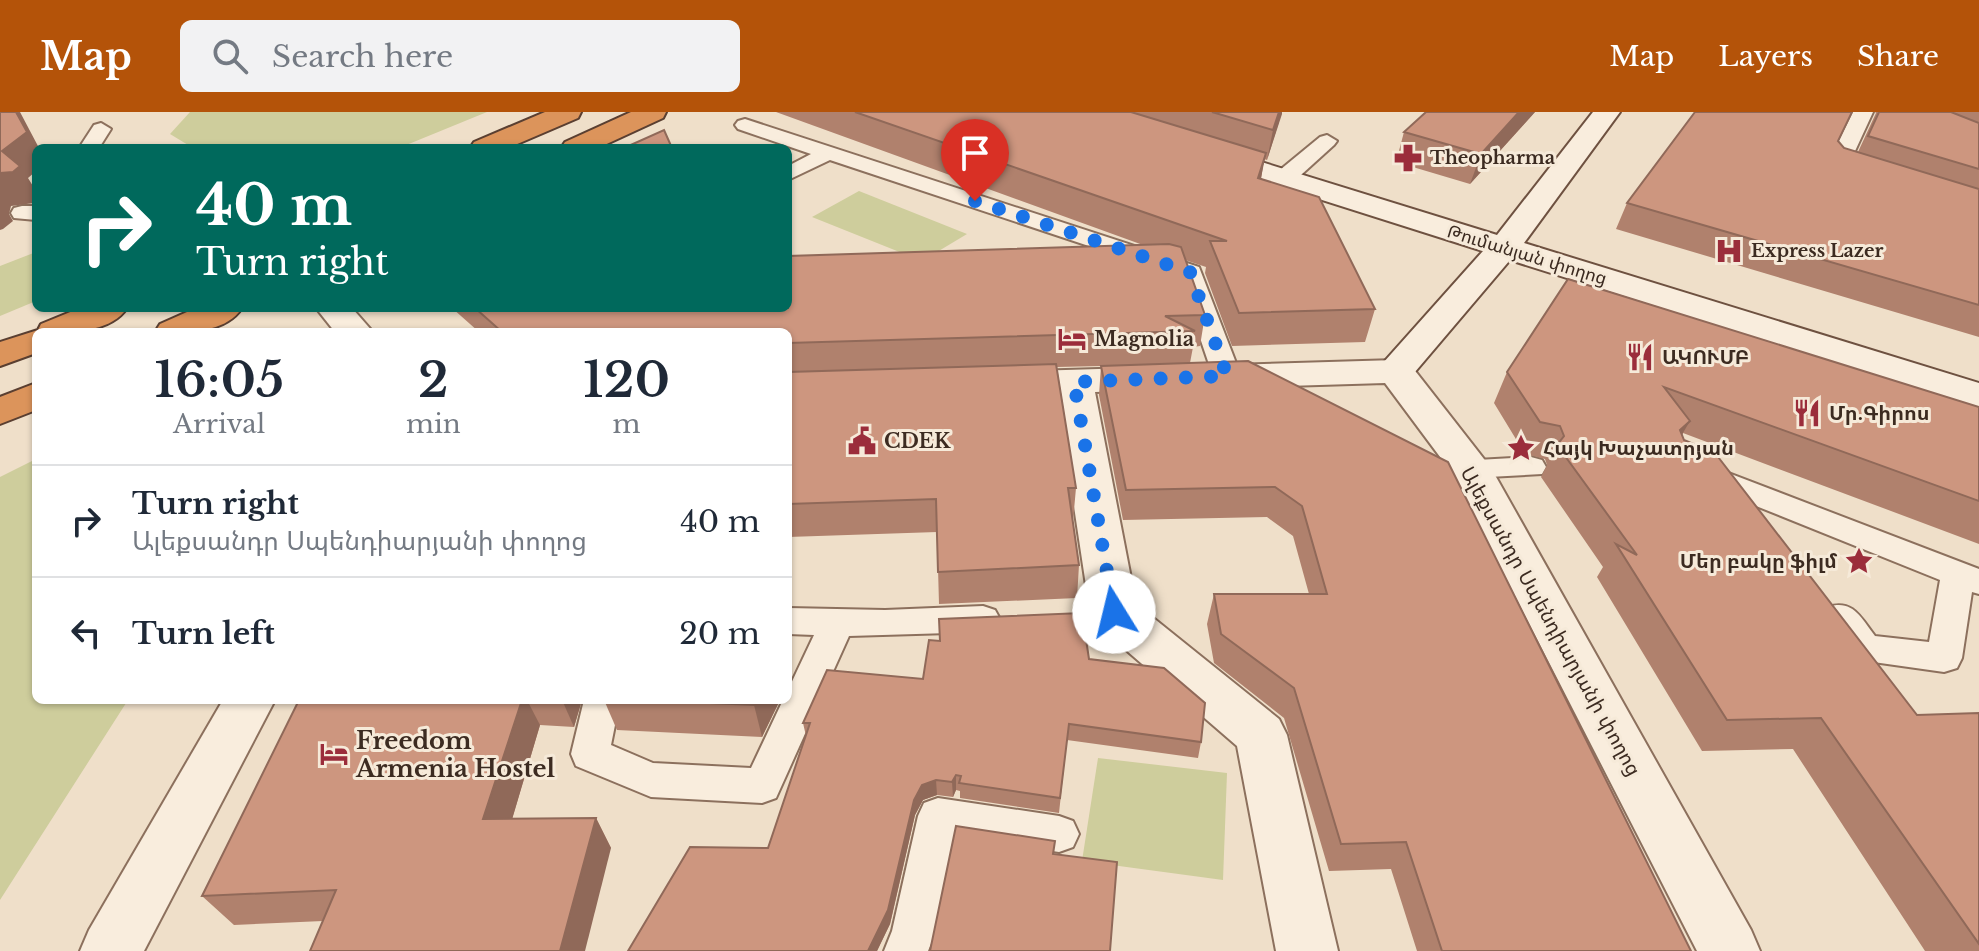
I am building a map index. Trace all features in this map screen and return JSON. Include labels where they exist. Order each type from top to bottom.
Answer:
[{"type":"highway","points":[[493,144],[568,112]]},
{"type":"highway","points":[[584,144],[653,112]]},
{"type":"highway","points":[[63,328],[101,312]]},
{"type":"highway","points":[[182,328],[216,312]]},
{"type":"highway","points":[[0,355],[32,342]]},
{"type":"highway","points":[[0,412],[32,397]]},
{"type":"street","points":[[963,385],[1396,371],[1503,248],[1607,112]]},
{"type":"street","name":"Թումանյան փողոց","points":[[1179,145],[1979,396]]},
{"type":"street","points":[[337,312],[351,328]]},
{"type":"street","name":"Ալեքսանդր Սպենդիարյանի փողոց","points":[[1396,371],[1470,468],[1729,951]]},
{"type":"street","points":[[1074,382],[1100,613],[1261,735],[1307,951]]},
{"type":"street","points":[[111,951],[248,704]]},
{"type":"lane","points":[[1863,112],[1838,165],[1883,179]]},
{"type":"lane","points":[[745,125],[1190,272],[1227,376]]},
{"type":"lane","points":[[92,144],[101,129]]},
{"type":"lane","points":[[1283,179],[1327,141]]},
{"type":"lane","points":[[792,172],[830,152]]},
{"type":"lane","points":[[1679,464],[1968,578],[1944,658],[1865,649],[1817,587]]},
{"type":"lane","points":[[1470,468],[1531,467]]},
{"type":"lane","points":[[1739,488],[1778,537]]},
{"type":"lane","points":[[792,621],[837,623],[1015,617]]},
{"type":"lane","points":[[601,704],[590,754],[651,780],[762,786],[837,623]]},
{"type":"lane","points":[[906,951],[914,931],[938,816],[1059,834]]},
{"type":"shaded area","points":[[190,112],[487,112],[409,144],[186,144],[170,134]]},
{"type":"shaded area","points":[[859,191],[967,234],[922,261],[812,217]]},
{"type":"shaded area","points":[[32,254],[32,303],[0,316],[0,266]]},
{"type":"shaded area","points":[[32,461],[32,704],[125,704],[0,900],[0,477]]},
{"type":"shaded area","points":[[1098,758],[1227,773],[1223,880],[1082,861]]},
{"type":"building","points":[[0,112],[16,112],[27,132],[2,151],[20,166],[13,172],[0,173]]},
{"type":"building","points":[[855,112],[1131,112],[1266,153],[1258,178],[1319,197],[1375,309],[1239,313],[1210,241],[1227,241]]},
{"type":"building","points":[[1212,112],[1279,112],[1273,130]]},
{"type":"building","points":[[1426,112],[1519,112],[1481,154],[1404,132]]},
{"type":"building","points":[[1695,112],[1852,112],[1838,141],[1844,148],[1979,189],[1979,305],[1627,203]]},
{"type":"building","points":[[1879,112],[1951,112],[1979,123],[1979,169],[1868,136]]},
{"type":"building","points":[[664,130],[670,144],[633,144]]},
{"type":"building","points":[[1169,244],[1181,247],[1205,315],[1165,316],[1195,331],[792,343],[792,328],[498,328],[480,312],[792,312],[792,256]]},
{"type":"building","points":[[1568,279],[1979,407],[1979,501],[1664,387],[1690,421],[1680,430],[1684,440],[1715,453],[1917,715],[1979,713],[1979,944],[1821,718],[1727,720],[1616,544],[1637,555],[1557,445],[1564,436],[1560,426],[1540,422],[1507,372]]},
{"type":"building","points":[[1248,361],[1448,462],[1691,951],[1442,951],[1406,842],[1341,844],[1294,688],[1221,634],[1214,594],[1327,594],[1302,506],[1275,487],[1126,490],[1101,366]]},
{"type":"building","points":[[1056,364],[1076,488],[1068,488],[1079,565],[938,572],[936,499],[792,504],[792,372]]},
{"type":"building","points":[[1082,613],[1089,659],[1164,668],[1205,703],[1201,742],[1069,724],[1060,798],[959,783],[961,776],[956,775],[952,782],[936,780],[922,785],[914,800],[888,910],[868,951],[628,951],[690,847],[768,848],[810,723],[803,723],[827,670],[923,679],[929,640],[940,641],[939,619]]},
{"type":"building","points":[[297,704],[521,704],[483,819],[596,818],[560,951],[310,951],[336,890],[202,896]]},
{"type":"building","points":[[956,826],[1055,841],[1053,854],[1117,862],[1110,951],[930,951]]},
{"type":"place","name":"Theopharma","points":[[1408,158]]},
{"type":"place","name":"Express Lazer","points":[[1729,251]]},
{"type":"place","name":"Magnolia","points":[[1072,339]]},
{"type":"place","name":"ԱԿՈՒՄԲ","points":[[1640,357]]},
{"type":"place","name":"Մր.Գիրոս","points":[[1807,413]]},
{"type":"place","name":"CDEK","points":[[862,441]]},
{"type":"place","name":"Հայկ Խաչատրյան","points":[[1521,448]]},
{"type":"place","name":"Մեր բակը ֆիլմ","points":[[1859,561]]},
{"type":"place","name":"Freedom Armenia Hostel","points":[[334,754]]},
{"type":"route","points":[[975,201],[1190,272],[1220,355],[1227,376],[1074,382],[1114,612]]}]
